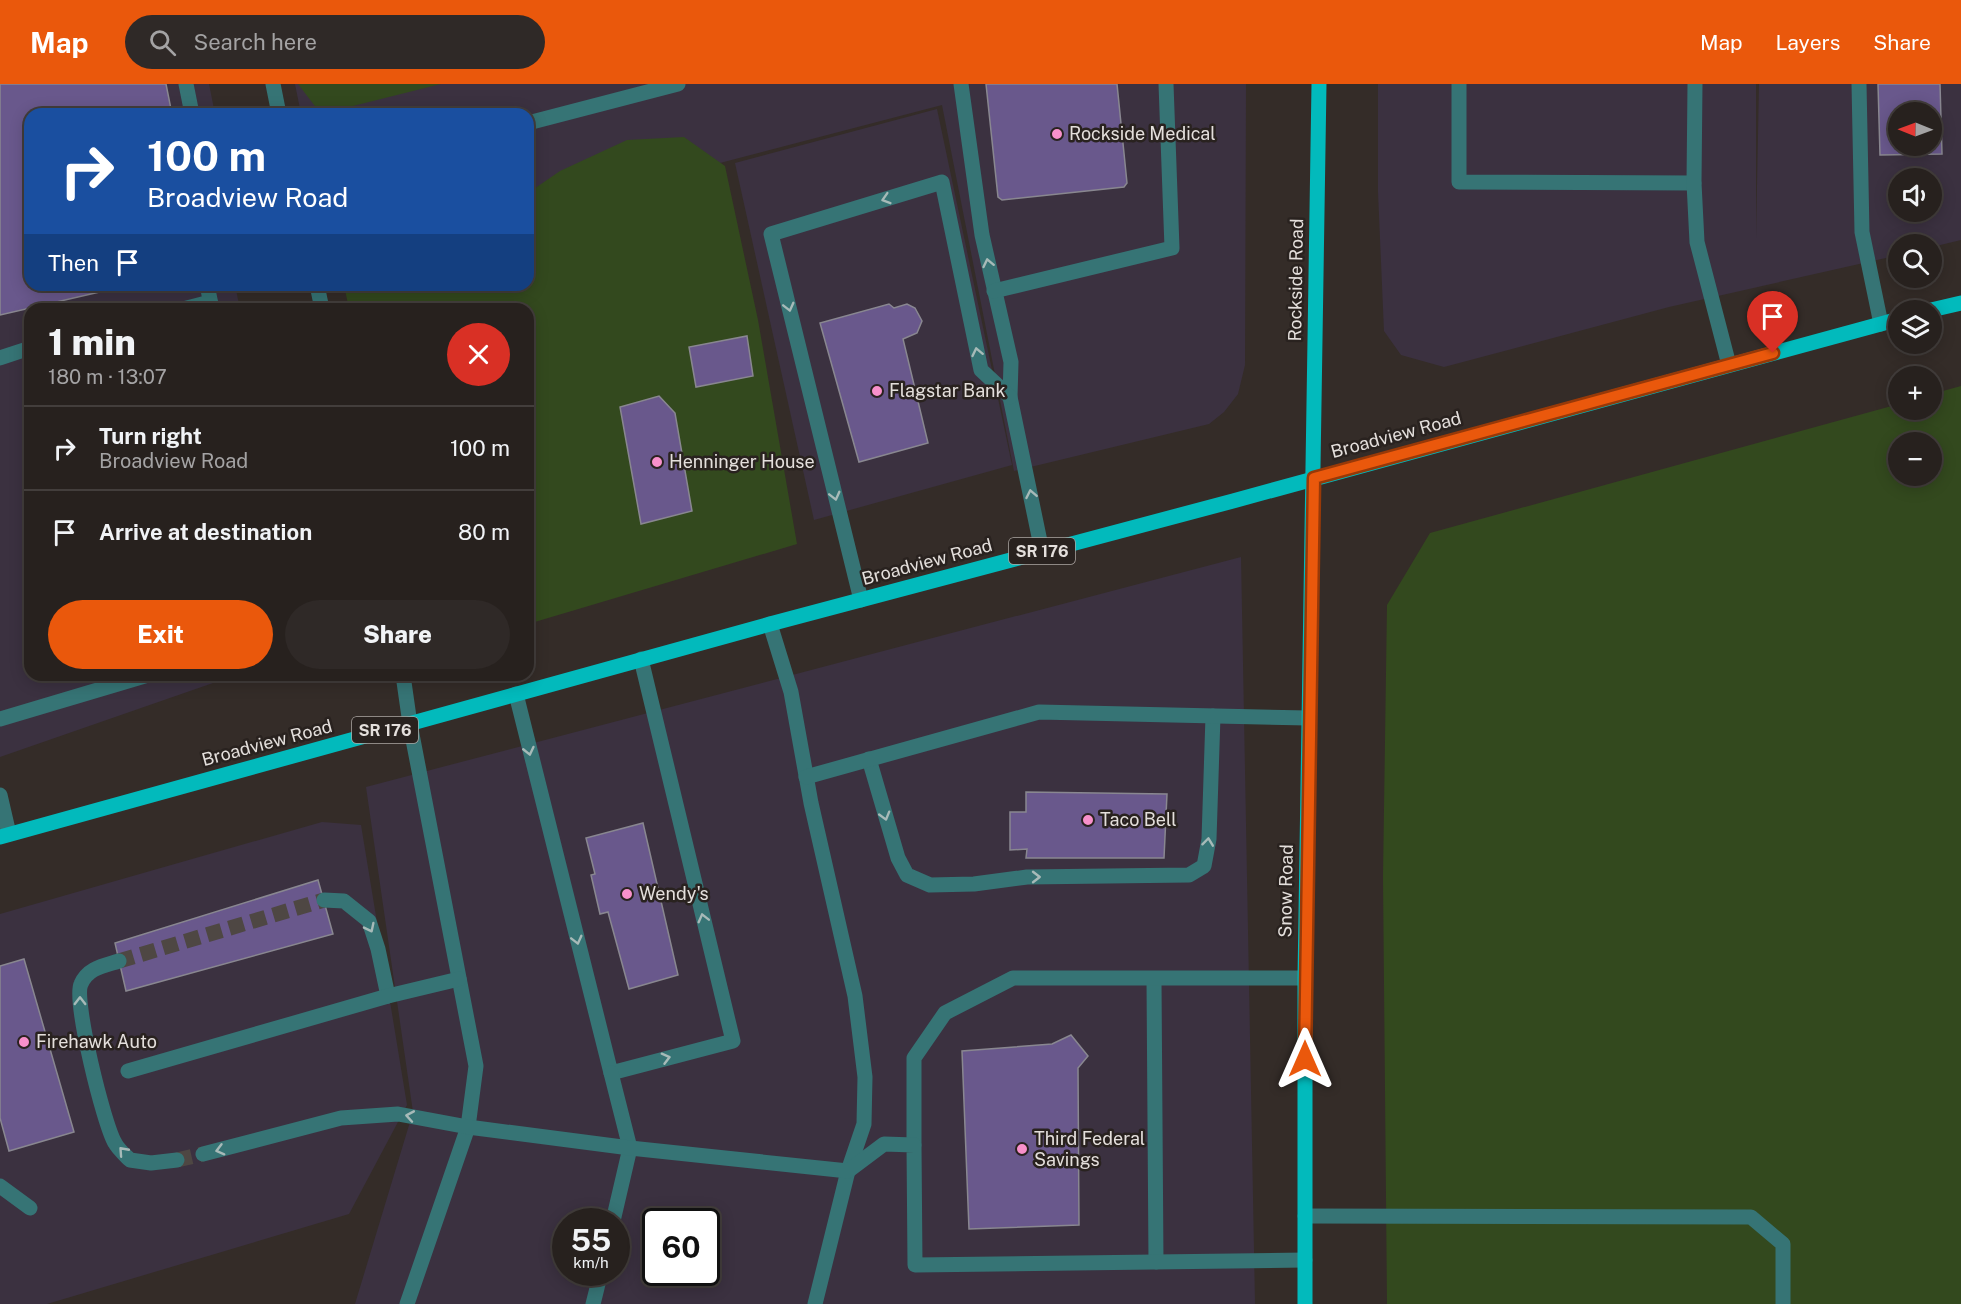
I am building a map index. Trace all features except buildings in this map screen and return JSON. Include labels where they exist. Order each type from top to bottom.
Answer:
[{"type":"main road","name":"Rockside Road","points":[[1314,478],[1313,357],[1319,84]]},
{"type":"main road","points":[[1942,307],[1961,303]]},
{"type":"main road","name":"Broadview Road","points":[[5,835],[641,659],[1888,322]]},
{"type":"main road","name":"Snow Road","points":[[1305,1304],[1305,978],[1314,478]]},
{"type":"street","points":[[186,84],[191,108]]},
{"type":"street","points":[[273,84],[278,108]]},
{"type":"street","points":[[534,121],[678,84]]},
{"type":"street","points":[[961,84],[982,235],[1011,362],[1010,397],[1042,551]]},
{"type":"street","points":[[994,291],[1172,248],[1166,84]]},
{"type":"street","points":[[1459,84],[1460,182],[1694,183]]},
{"type":"street","points":[[1695,84],[1694,183],[1697,242],[1729,365]]},
{"type":"street","points":[[1859,84],[1862,232],[1881,324]]},
{"type":"street","points":[[861,600],[771,234],[942,182],[981,370],[1010,397]]},
{"type":"street","points":[[0,358],[24,350]]},
{"type":"street","points":[[770,624],[791,692],[806,777],[855,996],[865,1077],[864,1124],[848,1171],[815,1304]]},
{"type":"street","points":[[610,1073],[733,1041],[655,725],[641,659]]},
{"type":"street","points":[[0,718],[126,681]]},
{"type":"street","points":[[404,681],[410,724],[476,1066],[468,1126],[407,1304]]},
{"type":"street","points":[[516,694],[630,1148],[616,1208]]},
{"type":"street","points":[[806,777],[1039,712],[1308,718]]},
{"type":"street","points":[[869,759],[898,858],[907,874],[930,885],[974,884],[1027,877],[1189,875],[1204,866],[1209,839],[1213,716]]},
{"type":"street","points":[[0,795],[5,835]]},
{"type":"street","points":[[324,900],[344,901],[369,921],[378,949],[388,996]]},
{"type":"street","points":[[119,961],[91,970],[80,986],[80,1014],[95,1078],[114,1142],[130,1160],[151,1163],[177,1160]]},
{"type":"street","points":[[1305,978],[1154,980],[1013,978],[945,1013],[914,1058],[915,1265],[1305,1260]]},
{"type":"street","points":[[128,1071],[388,996],[459,979]]},
{"type":"street","points":[[1154,980],[1156,1262]]},
{"type":"street","points":[[203,1154],[341,1118],[398,1114],[630,1148],[848,1171],[884,1144],[914,1144]]},
{"type":"street","points":[[0,1186],[30,1208]]},
{"type":"street","points":[[1305,1216],[1751,1217],[1783,1244],[1783,1304]]},
{"type":"street","points":[[593,1304],[598,1286]]},
{"type":"shaded area","points":[[0,84],[209,84],[214,108],[24,108],[24,291],[236,291],[239,303],[24,303],[24,681],[219,681],[0,757]]},
{"type":"shaded area","points":[[295,84],[1246,84],[1245,365],[1238,394],[1224,412],[1209,424],[1014,471],[942,105],[534,211],[534,108],[300,108]]},
{"type":"shaded area","points":[[1378,84],[1756,84],[1756,238],[1759,84],[1961,84],[1961,240],[1942,245],[1942,234],[1888,234],[1888,257],[1669,307],[1444,367],[1401,355],[1384,331],[1378,192]]},
{"type":"shaded area","points":[[937,109],[1012,465],[814,520],[735,163]]},
{"type":"shaded area","points":[[1241,557],[1255,1304],[355,1304],[413,1112],[366,787]]},
{"type":"shaded area","points":[[322,822],[361,825],[407,1105],[349,1214],[47,1304],[0,1304],[0,914]]},
{"type":"green space","points":[[298,84],[441,84],[345,108],[316,108]]},
{"type":"green space","points":[[684,137],[725,166],[758,320],[797,544],[534,622],[534,303],[348,303],[345,291],[534,291],[534,189],[560,171],[627,140]]},
{"type":"green space","points":[[1961,386],[1961,1304],[1387,1304],[1383,877],[1387,605],[1430,533],[1888,407],[1888,420],[1942,420],[1942,391]]},
{"type":"tunnel","points":[[119,961],[324,900]]},
{"type":"tunnel","points":[[177,1160],[203,1154]]},
{"type":"place","name":"Rockside Medical","points":[[1057,134]]},
{"type":"place","name":"Flagstar Bank","points":[[877,391]]},
{"type":"place","name":"Henninger House","points":[[657,462]]},
{"type":"place","name":"Taco Bell","points":[[1088,820]]},
{"type":"place","name":"Wendy's","points":[[627,894]]},
{"type":"place","name":"Firehawk Auto","points":[[24,1042]]},
{"type":"place","name":"Third Federal Savings","points":[[1022,1149]]},
{"type":"route","points":[[1305,1059],[1310,600],[1314,478],[1773,353]]}]
